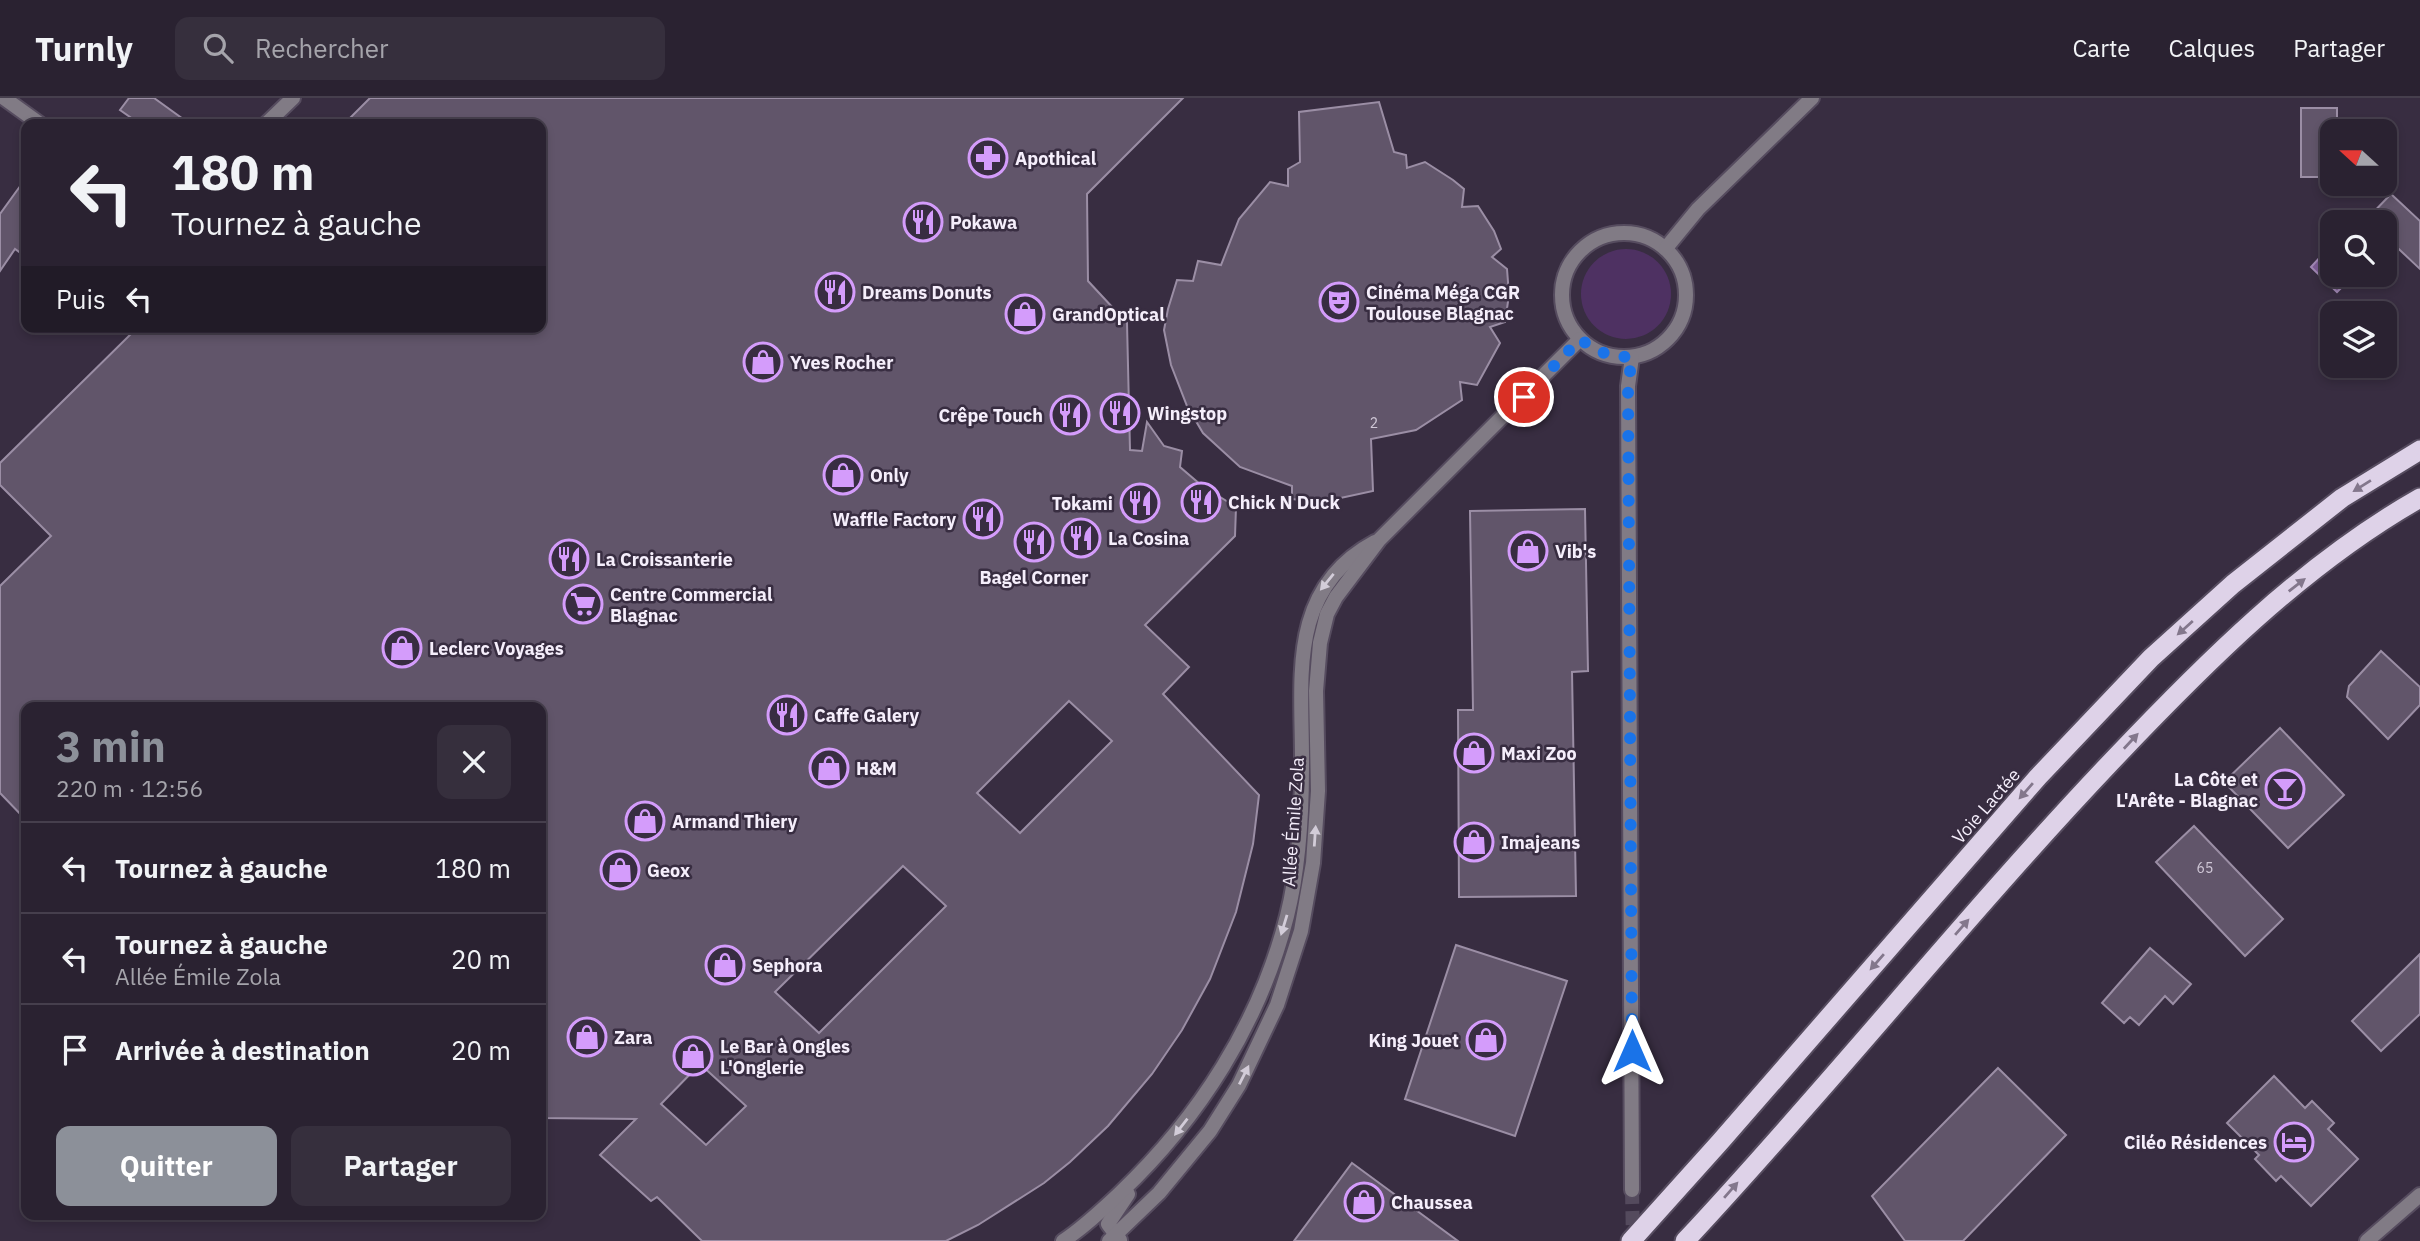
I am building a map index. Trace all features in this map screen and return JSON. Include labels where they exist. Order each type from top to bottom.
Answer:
[{"type":"highway","name":"Voie Lactée","points":[[1631,1241],[2038,777],[2151,658],[2233,584],[2342,498],[2420,450]]},
{"type":"highway","points":[[1685,1241],[2057,820],[2188,682],[2282,597],[2350,544],[2420,498]]},
{"type":"street","points":[[4,98],[33,119]]},
{"type":"street","points":[[271,119],[292,98]]},
{"type":"street","points":[[1665,248],[1698,209],[1812,98]]},
{"type":"street","points":[[1625,233],[1647,237],[1665,248],[1677,262],[1684,278],[1687,296],[1684,314],[1676,330],[1664,343],[1649,352],[1632,357],[1613,357],[1595,351],[1580,339],[1569,325],[1564,309],[1562,292],[1565,276],[1573,260],[1584,247],[1603,236],[1625,233]]},
{"type":"street","name":"Allée Émile Zola","points":[[1379,540],[1355,552],[1336,572],[1320,592],[1310,615],[1301,666],[1302,790],[1298,847],[1287,917],[1269,971],[1226,1065],[1181,1128],[1145,1169],[1108,1224],[1115,1239],[1159,1193],[1210,1131],[1240,1086],[1277,1005],[1301,931],[1313,863],[1318,791],[1316,691],[1320,643],[1327,614],[1336,597],[1379,540],[1580,339]]},
{"type":"street","points":[[1632,357],[1628,400],[1632,1190]]},
{"type":"street","name":"Allée Émile Zola","points":[[1063,1241],[1145,1169]]},
{"type":"street","points":[[2367,1241],[2420,1195]]},
{"type":"shaded area","points":[[1626,249],[1643,253],[1658,262],[1667,277],[1671,294],[1667,311],[1658,326],[1643,335],[1626,339],[1609,335],[1594,326],[1585,311],[1581,294],[1585,277],[1594,262],[1609,253]]},
{"type":"shaded area","points":[[2320,257],[2320,276],[2311,267]]},
{"type":"building","points":[[129,98],[154,98],[183,119],[133,119],[120,110]]},
{"type":"building","name":"Centre Commercial Blagnac","points":[[370,98],[1183,98],[1087,194],[1088,281],[1127,323],[1130,450],[1142,451],[1147,422],[1164,446],[1182,451],[1180,467],[1201,485],[1236,507],[1235,536],[1145,625],[1189,667],[1163,694],[1259,795],[1253,844],[1236,912],[1210,979],[1182,1030],[1152,1074],[1108,1126],[1044,1183],[978,1225],[946,1241],[702,1241],[657,1197],[651,1201],[600,1155],[636,1119],[546,1118],[546,702],[21,702],[21,815],[0,793],[0,586],[51,536],[0,485],[0,463],[132,333],[546,333],[546,119],[349,119]],"holes":[[[1069,701],[1112,741],[1020,833],[977,793]],[[903,866],[946,906],[819,1033],[775,992]],[[700,1064],[746,1106],[706,1145],[661,1104]]]},
{"type":"building","name":"Cinéma Méga CGR Toulouse Blagnac","points":[[1379,102],[1394,152],[1406,155],[1407,168],[1425,162],[1453,180],[1464,189],[1462,207],[1478,206],[1494,231],[1501,249],[1492,257],[1507,269],[1509,295],[1505,322],[1490,327],[1500,343],[1477,385],[1460,382],[1462,400],[1416,430],[1371,439],[1373,491],[1322,502],[1292,499],[1292,486],[1240,467],[1203,433],[1187,406],[1171,365],[1164,330],[1168,309],[1177,280],[1193,281],[1198,261],[1221,265],[1239,219],[1270,182],[1288,186],[1288,169],[1300,162],[1299,112]]},
{"type":"building","points":[[2301,108],[2337,108],[2337,119],[2320,119],[2320,177],[2301,177]]},
{"type":"building","points":[[21,185],[21,253],[15,249],[0,271],[0,214]]},
{"type":"building","points":[[2389,196],[2393,196],[2420,221],[2420,269],[2397,247],[2397,210],[2376,210]]},
{"type":"building","points":[[1585,509],[1588,671],[1572,672],[1576,896],[1459,897],[1458,710],[1473,710],[1470,511]]},
{"type":"building","points":[[2381,651],[2420,687],[2420,705],[2388,739],[2347,697],[2349,686]]},
{"type":"building","points":[[2280,728],[2344,795],[2288,848],[2224,782]]},
{"type":"building","points":[[2194,826],[2283,919],[2245,956],[2156,862]]},
{"type":"building","name":"King Jouet","points":[[1456,945],[1567,981],[1515,1136],[1405,1099]]},
{"type":"building","points":[[2150,948],[2191,984],[2173,1004],[2165,996],[2139,1025],[2130,1017],[2124,1023],[2102,1003]]},
{"type":"building","points":[[2420,954],[2420,1014],[2381,1051],[2352,1021]]},
{"type":"building","points":[[1998,1068],[2066,1135],[1963,1241],[1905,1241],[1872,1196]]},
{"type":"building","name":"Ciléo Résidences","points":[[2274,1076],[2305,1108],[2312,1101],[2334,1123],[2328,1129],[2358,1159],[2311,1206],[2281,1176],[2276,1181],[2255,1159],[2259,1155],[2227,1123]]},
{"type":"building","name":"Chaussea","points":[[1352,1163],[1458,1241],[1294,1241]]},
{"type":"tunnel","points":[[1632,1190],[1633,1241]]},
{"type":"place","name":"Apothical","points":[[988,158]]},
{"type":"place","name":"Pokawa","points":[[923,222]]},
{"type":"place","name":"Dreams Donuts","points":[[835,292]]},
{"type":"place","name":"Cinéma Méga CGR Toulouse Blagnac","points":[[1339,302]]},
{"type":"place","name":"GrandOptical","points":[[1025,314]]},
{"type":"place","name":"Yves Rocher","points":[[763,362]]},
{"type":"place","name":"Wingstop","points":[[1120,413]]},
{"type":"place","name":"Crêpe Touch","points":[[1070,415]]},
{"type":"place","name":"Only","points":[[843,475]]},
{"type":"place","name":"Chick N Duck","points":[[1201,502]]},
{"type":"place","name":"Tokami","points":[[1140,503]]},
{"type":"place","name":"Waffle Factory","points":[[983,519]]},
{"type":"place","name":"La Cosina","points":[[1081,538]]},
{"type":"place","name":"Bagel Corner","points":[[1034,542]]},
{"type":"place","name":"Vib's","points":[[1528,551]]},
{"type":"place","name":"La Croissanterie","points":[[569,559]]},
{"type":"place","name":"Centre Commercial Blagnac","points":[[583,604]]},
{"type":"place","name":"Leclerc Voyages","points":[[402,648]]},
{"type":"place","name":"Caffe Galery","points":[[787,715]]},
{"type":"place","name":"Maxi Zoo","points":[[1474,753]]},
{"type":"place","name":"H&M","points":[[829,768]]},
{"type":"place","name":"La Côte et L'Arête - Blagnac","points":[[2285,789]]},
{"type":"place","name":"Armand Thiery","points":[[645,821]]},
{"type":"place","name":"Imajeans","points":[[1474,842]]},
{"type":"place","name":"Geox","points":[[620,870]]},
{"type":"place","name":"Sephora","points":[[725,965]]},
{"type":"place","name":"Zara","points":[[587,1037]]},
{"type":"place","name":"King Jouet","points":[[1486,1040]]},
{"type":"place","name":"Le Bar à Ongles L'Onglerie","points":[[693,1056]]},
{"type":"place","name":"Ciléo Résidences","points":[[2294,1142]]},
{"type":"place","name":"Chaussea","points":[[1364,1202]]},
{"type":"route","points":[[1524,397],[1580,339],[1595,351],[1613,357],[1632,357],[1628,386],[1632,1051]]}]
